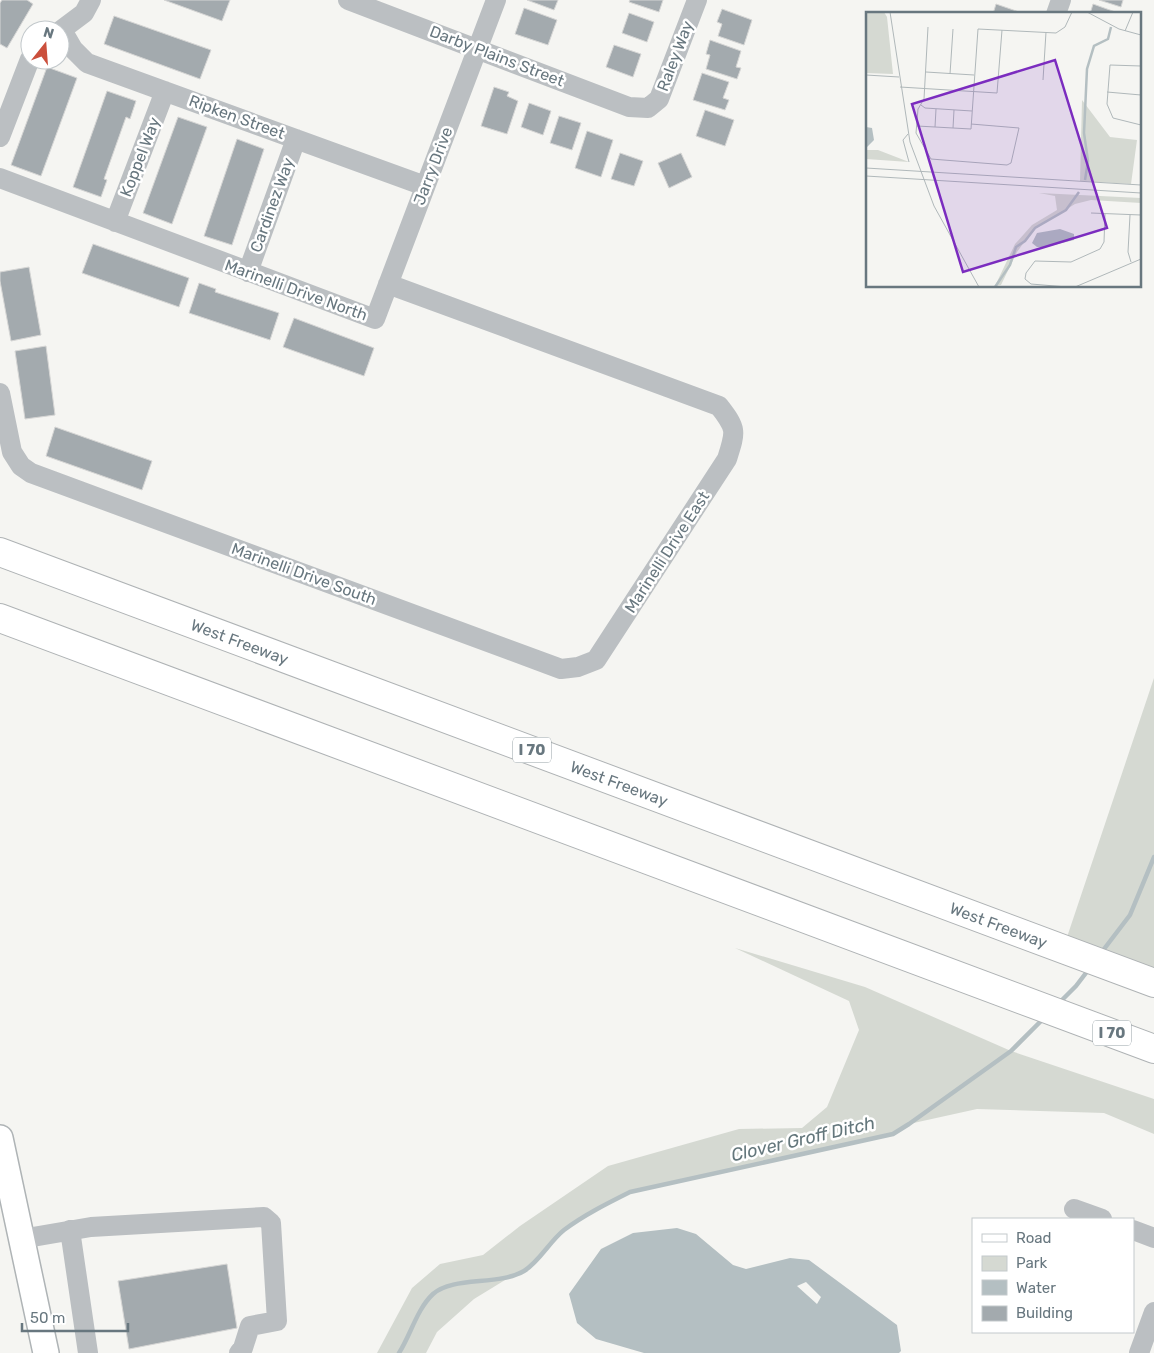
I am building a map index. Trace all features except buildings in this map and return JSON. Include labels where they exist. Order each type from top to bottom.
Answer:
[{"type":"highway","name":"West Freeway","points":[[0,552],[1154,983]]},
{"type":"highway","name":"I 70","points":[[0,618],[1154,1049]]},
{"type":"main road","points":[[0,1138],[46,1353]]},
{"type":"street","points":[[70,23],[84,12],[91,0]]},
{"type":"street","name":"Darby Plains Street","points":[[348,0],[629,107],[648,108]]},
{"type":"street","name":"Jarry Drive","points":[[388,284],[496,0]]},
{"type":"street","name":"Raley Way","points":[[648,108],[659,99],[697,0]]},
{"type":"street","points":[[1057,12],[1061,0]]},
{"type":"street","name":"Ripken Street","points":[[70,44],[88,63],[425,186]]},
{"type":"street","points":[[0,137],[26,70]]},
{"type":"street","name":"Koppel Way","points":[[115,222],[165,91]]},
{"type":"street","name":"Cardinez Way","points":[[248,272],[296,139]]},
{"type":"street","name":"Marinelli Drive North","points":[[0,178],[375,319],[388,284]]},
{"type":"street","name":"Marinelli Drive East","points":[[388,284],[719,406],[732,423],[734,439],[727,459],[596,660],[578,667]]},
{"type":"street","name":"Marinelli Drive South","points":[[0,393],[12,452],[21,466],[31,473],[561,669],[578,667]]},
{"type":"street","points":[[1074,1209],[1099,1218]]},
{"type":"street","points":[[21,1239],[90,1227],[147,1222],[264,1217],[271,1224],[277,1320],[250,1326],[243,1348],[239,1353]]},
{"type":"street","points":[[70,1230],[88,1353]]},
{"type":"street","points":[[1134,1230],[1154,1238]]},
{"type":"street","points":[[1139,1353],[1154,1312]]},
{"type":"green space","points":[[1154,678],[1154,983],[1063,949]]},
{"type":"green space","points":[[735,948],[865,987],[1011,1051],[1154,1099],[1154,1134],[1104,1113],[977,1109],[909,1124],[893,1134],[630,1192],[605,1204],[564,1231],[526,1270],[510,1277],[474,1299],[437,1332],[426,1353],[377,1353],[412,1288],[440,1264],[483,1255],[520,1226],[608,1166],[739,1129],[802,1128],[827,1107],[859,1030],[849,1001]]},
{"type":"water","points":[[677,1228],[696,1234],[733,1265],[746,1269],[790,1258],[809,1260],[897,1325],[901,1351],[899,1353],[644,1353],[596,1339],[577,1323],[569,1294],[601,1249],[633,1233]],"holes":[[[806,1282],[821,1297],[817,1304],[797,1286]]]},
{"type":"waterway","name":"Clover Groff Ditch","points":[[1101,953],[1130,915],[1154,857]]},
{"type":"waterway","name":"Clover Groff Ditch","points":[[1059,1003],[1089,969]]},
{"type":"waterway","name":"Clover Groff Ditch","points":[[399,1353],[427,1300],[442,1288],[513,1276],[524,1271],[535,1262],[564,1230],[588,1214],[630,1192],[893,1134],[1011,1051],[1043,1019]]}]
